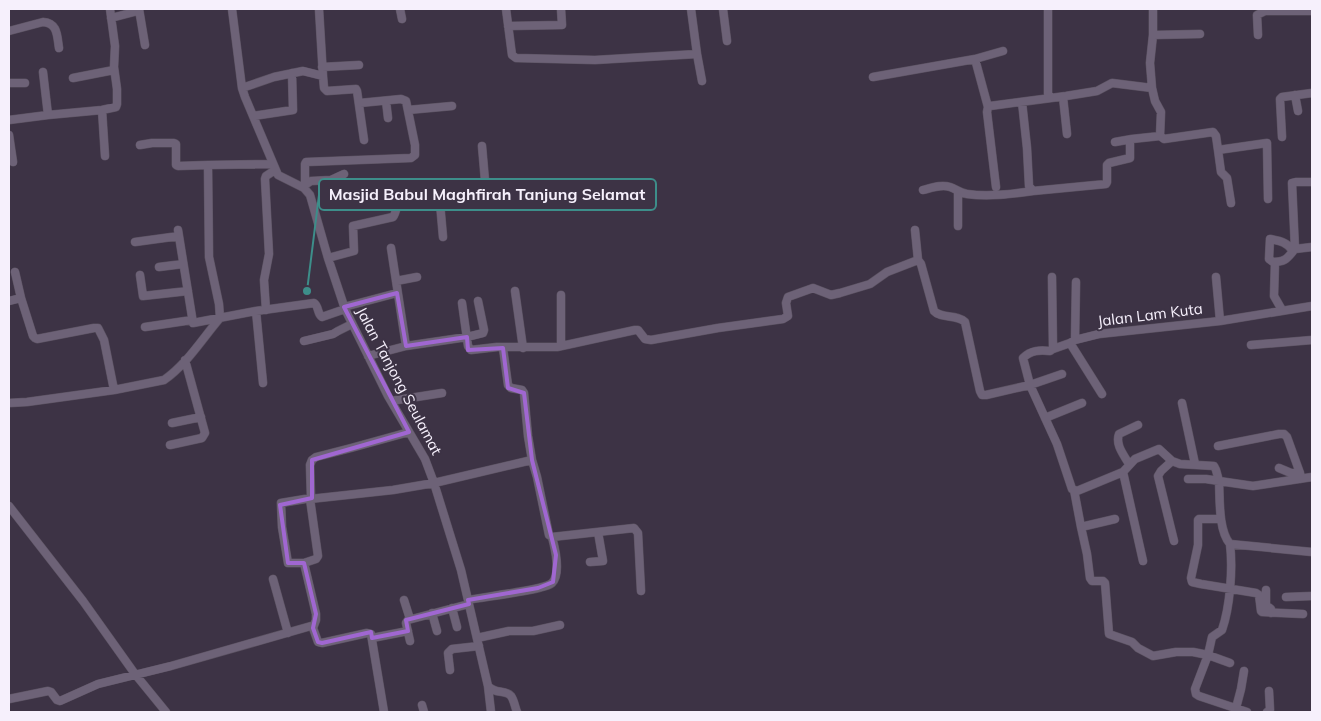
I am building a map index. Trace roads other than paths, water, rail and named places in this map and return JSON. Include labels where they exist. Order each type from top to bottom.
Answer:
[{"type":"street","points":[[9,120],[102,110],[116,106],[115,46],[110,9]]},
{"type":"street","points":[[232,9],[242,88],[253,116],[278,175],[305,187]]},
{"type":"street","points":[[319,9],[325,90],[356,89],[360,103],[364,140]]},
{"type":"street","points":[[400,9],[402,19]]},
{"type":"street","points":[[506,9],[512,55],[516,58],[595,60],[697,54]]},
{"type":"street","points":[[508,26],[562,25],[561,9]]},
{"type":"street","points":[[691,9],[702,81]]},
{"type":"street","points":[[723,9],[727,42]]},
{"type":"street","points":[[1048,9],[1048,94],[1051,98]]},
{"type":"street","points":[[1153,9],[1150,63],[1152,88],[1155,101],[1161,112],[1160,136]]},
{"type":"street","points":[[111,18],[136,10],[146,45]]},
{"type":"street","points":[[1258,35],[1257,15],[1265,10],[1312,11]]},
{"type":"street","points":[[9,30],[47,22],[56,29],[59,48]]},
{"type":"street","points":[[1153,35],[1200,34]]},
{"type":"street","points":[[873,77],[975,59],[1003,51]]},
{"type":"street","points":[[975,59],[988,107],[996,187]]},
{"type":"street","points":[[322,67],[359,65]]},
{"type":"street","points":[[73,78],[114,70]]},
{"type":"street","points":[[242,88],[303,71],[323,76]]},
{"type":"street","points":[[43,72],[48,115]]},
{"type":"street","points":[[253,116],[293,110],[292,73]]},
{"type":"street","points":[[9,83],[25,84]]},
{"type":"street","points":[[988,107],[1097,91],[1112,83],[1152,88]]},
{"type":"street","points":[[1282,137],[1280,99],[1284,96],[1312,93]]},
{"type":"street","points":[[1295,95],[1298,111]]},
{"type":"street","points":[[1064,96],[1067,134]]},
{"type":"street","points":[[386,101],[388,118]]},
{"type":"street","points":[[305,187],[304,164],[306,162],[411,158],[415,154],[415,145],[406,101],[360,103]]},
{"type":"street","points":[[1022,102],[1029,186],[1033,191]]},
{"type":"street","points":[[408,110],[452,106]]},
{"type":"street","points":[[102,110],[105,156]]},
{"type":"street","points":[[1115,142],[1160,136],[1164,139],[1212,132],[1216,136],[1221,172],[1227,178],[1230,203]]},
{"type":"street","points":[[9,135],[13,162]]},
{"type":"street","points":[[923,190],[936,186],[947,186],[967,194],[998,195],[1106,184],[1107,165],[1130,158],[1130,142],[1132,139]]},
{"type":"street","points":[[140,145],[172,142],[176,144],[176,165],[178,166],[208,164],[274,167]]},
{"type":"street","points":[[1218,150],[1266,143],[1268,199]]},
{"type":"street","points":[[482,146],[486,192]]},
{"type":"street","points":[[9,403],[114,390],[164,380],[171,376],[220,318],[220,304],[209,257],[208,164]]},
{"type":"street","points":[[266,310],[264,280],[269,254],[265,179],[274,167]]},
{"type":"street","points":[[305,187],[311,181],[331,180],[344,174]]},
{"type":"street","points":[[1294,250],[1282,241],[1270,239],[1269,259],[1274,262],[1289,258],[1294,250],[1292,183],[1312,182]]},
{"type":"street","name":"Jalan Tanjong Seulamat","points":[[305,187],[312,198],[328,258],[345,308],[391,401],[425,459],[434,483],[469,602],[492,712]]},
{"type":"street","points":[[328,258],[354,251],[352,228],[355,225],[393,217],[400,199],[403,197],[439,192],[486,192],[538,188],[540,194]]},
{"type":"street","points":[[439,192],[443,237]]},
{"type":"street","points":[[958,192],[958,226]]},
{"type":"street","points":[[914,230],[918,260],[935,313],[961,319],[964,322],[982,395],[1030,386],[1062,374]]},
{"type":"street","points":[[135,242],[178,233],[192,320]]},
{"type":"street","points":[[1294,250],[1312,247]]},
{"type":"street","points":[[391,248],[406,346]]},
{"type":"street","points":[[462,303],[468,346],[471,350],[561,346],[635,330],[638,330],[645,340],[651,340],[783,319],[788,316],[786,303],[788,297],[813,288],[831,295],[840,293],[870,284],[887,272],[918,260]]},
{"type":"street","points":[[1274,262],[1274,296],[1282,310]]},
{"type":"street","points":[[159,268],[183,264]]},
{"type":"street","points":[[15,272],[34,338],[38,339],[98,328],[104,340],[114,390]]},
{"type":"street","points":[[140,275],[144,296],[188,291]]},
{"type":"street","points":[[1052,277],[1053,349]]},
{"type":"street","points":[[1216,277],[1220,320]]},
{"type":"street","points":[[396,281],[417,278]]},
{"type":"street","points":[[1076,282],[1073,341],[1102,394]]},
{"type":"street","points":[[515,291],[523,348]]},
{"type":"street","points":[[145,327],[192,320],[194,323],[256,311],[314,303],[322,317],[345,308],[397,293]]},
{"type":"street","points":[[561,295],[561,346]]},
{"type":"street","points":[[9,301],[21,298]]},
{"type":"street","points":[[368,356],[406,346],[481,334],[483,332],[478,301]]},
{"type":"street","name":"Jalan Lam Kuta","points":[[1030,386],[1024,357],[1032,351],[1050,352],[1073,341],[1099,334],[1220,320],[1312,306]]},
{"type":"street","points":[[256,311],[263,383]]},
{"type":"street","points":[[304,341],[333,334],[352,324]]},
{"type":"street","points":[[1251,344],[1312,340]]},
{"type":"street","points":[[410,641],[406,622],[410,619],[469,602],[538,588],[551,584],[555,579],[557,563],[552,537],[548,534],[532,460],[524,393],[522,390],[511,388],[508,385],[504,348]]},
{"type":"street","points":[[170,445],[202,438],[205,433],[185,360]]},
{"type":"street","points":[[1030,386],[1057,444],[1072,489],[1074,490],[1090,578],[1092,581],[1105,583],[1110,635],[1132,642],[1138,648],[1153,656],[1176,652],[1193,652],[1230,663]]},
{"type":"street","points":[[391,401],[442,393]]},
{"type":"street","points":[[1045,418],[1082,403]]},
{"type":"street","points":[[1182,403],[1195,464]]},
{"type":"street","points":[[172,423],[201,417]]},
{"type":"street","points":[[1129,464],[1117,442],[1117,438],[1118,434],[1138,425]]},
{"type":"street","points":[[409,432],[314,458],[310,465],[312,496],[310,499],[318,556],[316,559],[304,563],[288,563],[280,506],[283,502],[310,499],[393,490],[434,483],[532,460]]},
{"type":"street","points":[[1218,446],[1284,434],[1287,437],[1300,476]]},
{"type":"street","points":[[1074,490],[1077,491],[1123,472],[1136,459],[1159,449],[1172,461],[1180,464],[1214,466],[1218,481],[1221,519],[1227,541],[1230,544],[1229,588],[1222,630],[1212,637],[1195,692],[1199,696],[1226,709],[1236,708],[1247,712]]},
{"type":"street","points":[[1172,461],[1158,476],[1174,541]]},
{"type":"street","points":[[1278,468],[1300,476]]},
{"type":"street","points":[[1123,472],[1143,561]]},
{"type":"street","points":[[1188,479],[1213,479],[1253,486],[1300,476],[1312,477]]},
{"type":"street","points":[[9,506],[134,674],[166,712]]},
{"type":"street","points":[[1081,527],[1115,519]]},
{"type":"street","points":[[1221,519],[1198,520],[1198,545],[1192,581],[1256,593],[1259,595],[1262,612],[1303,614]]},
{"type":"street","points":[[552,537],[634,528],[636,530],[641,591]]},
{"type":"street","points":[[590,562],[603,561],[598,532]]},
{"type":"street","points":[[1230,544],[1312,552]]},
{"type":"street","points":[[304,563],[316,614],[313,628],[318,642],[322,643],[368,633],[371,634],[384,712]]},
{"type":"street","points":[[273,579],[288,633]]},
{"type":"street","points":[[1266,590],[1266,605],[1271,609],[1272,613]]},
{"type":"street","points":[[1286,597],[1312,596]]},
{"type":"street","points":[[404,600],[410,619]]},
{"type":"street","points":[[452,608],[457,627]]},
{"type":"street","points":[[432,614],[437,631]]},
{"type":"street","points":[[450,670],[448,653],[452,649],[509,631],[533,631],[560,625]]},
{"type":"street","points":[[9,699],[48,691],[60,701],[98,684],[171,666],[311,626],[313,628]]},
{"type":"street","points":[[372,638],[408,631]]},
{"type":"street","points":[[1236,708],[1244,671]]},
{"type":"street","points":[[488,686],[493,691],[510,695],[517,712]]},
{"type":"street","points":[[1267,712],[1270,710],[1268,691]]},
{"type":"place","name":"Masjid Babul Maghfirah Tanjung Selamat","points":[[307,291]]}]
